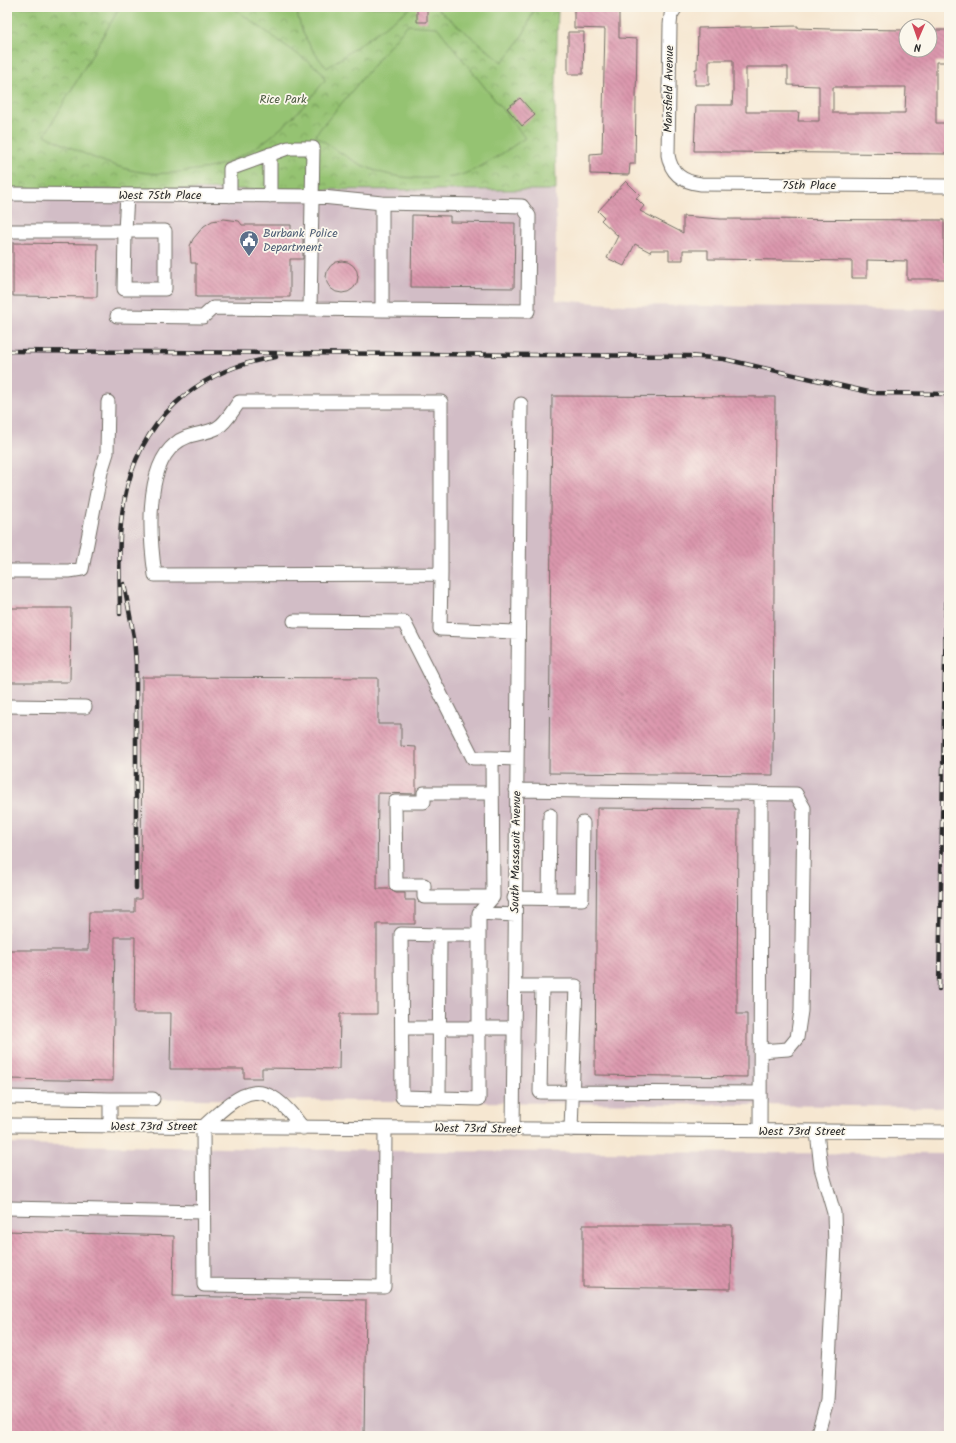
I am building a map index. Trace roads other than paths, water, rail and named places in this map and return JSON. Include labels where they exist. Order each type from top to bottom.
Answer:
[{"type":"street","name":"Mansfield Avenue","points":[[673,170],[669,163],[668,152],[670,25],[672,15],[676,7]]},
{"type":"street","points":[[230,196],[230,169],[288,148],[313,148],[310,309]]},
{"type":"street","points":[[270,154],[270,196]]},
{"type":"street","name":"75th Place","points":[[673,170],[682,179],[701,184],[949,186]]},
{"type":"street","name":"West 75th Place","points":[[7,194],[312,196],[382,203],[522,206],[529,216],[528,311],[382,310]]},
{"type":"street","points":[[7,231],[124,231],[165,231],[165,289],[124,289],[124,231],[127,195]]},
{"type":"street","points":[[117,316],[203,317],[213,308],[382,310],[382,203]]},
{"type":"street","points":[[7,570],[69,571],[82,569],[101,472],[107,453],[108,402]]},
{"type":"street","points":[[441,574],[155,575],[152,549],[153,497],[156,477],[164,459],[174,444],[192,434],[218,427],[239,402],[441,402],[441,574],[440,629],[518,632]]},
{"type":"street","name":"South Massasoit Avenue","points":[[513,1130],[515,986],[514,898],[521,404]]},
{"type":"street","points":[[294,621],[404,622],[473,758],[517,759]]},
{"type":"street","points":[[7,706],[85,707]]},
{"type":"street","points":[[478,935],[401,934],[402,1097],[479,1099],[478,914],[493,897],[492,758]]},
{"type":"street","points":[[516,790],[796,794],[804,808],[804,909],[801,1011],[797,1038],[788,1050],[760,1051]]},
{"type":"street","points":[[492,793],[424,793],[424,802],[395,802],[395,840],[396,885],[424,885],[424,896],[493,897]]},
{"type":"street","points":[[760,1131],[761,793]]},
{"type":"street","points":[[549,899],[550,815]]},
{"type":"street","points":[[514,898],[582,899],[583,823]]},
{"type":"street","points":[[478,914],[515,915]]},
{"type":"street","points":[[439,1098],[440,935]]},
{"type":"street","points":[[515,986],[576,986],[572,1130]]},
{"type":"street","points":[[542,986],[540,1092],[760,1092]]},
{"type":"street","points":[[402,1028],[514,1028]]},
{"type":"street","points":[[303,1128],[284,1105],[272,1096],[260,1093],[237,1097],[203,1127],[204,1285],[384,1287],[385,1128]]},
{"type":"street","points":[[7,1097],[153,1099]]},
{"type":"street","points":[[110,1099],[110,1126]]},
{"type":"street","name":"West 73rd Street","points":[[7,1125],[513,1130],[949,1132]]},
{"type":"street","points":[[817,1132],[821,1168],[834,1213],[835,1245],[827,1401],[817,1436]]},
{"type":"street","points":[[7,1208],[203,1212]]},
{"type":"railway","points":[[7,351],[689,356],[724,359],[873,393],[949,394]]},
{"type":"railway","points":[[120,614],[120,529],[124,502],[131,473],[142,447],[157,424],[175,404],[196,387],[220,373],[247,363],[276,357]]},
{"type":"railway","points":[[939,989],[946,609],[949,578]]},
{"type":"railway","points":[[124,584],[134,637],[136,663],[136,888]]},
{"type":"place","name":"Burbank Police Department","points":[[249,257]]},
{"type":"park label","name":"Rice Park","points":[[283,99]]}]
